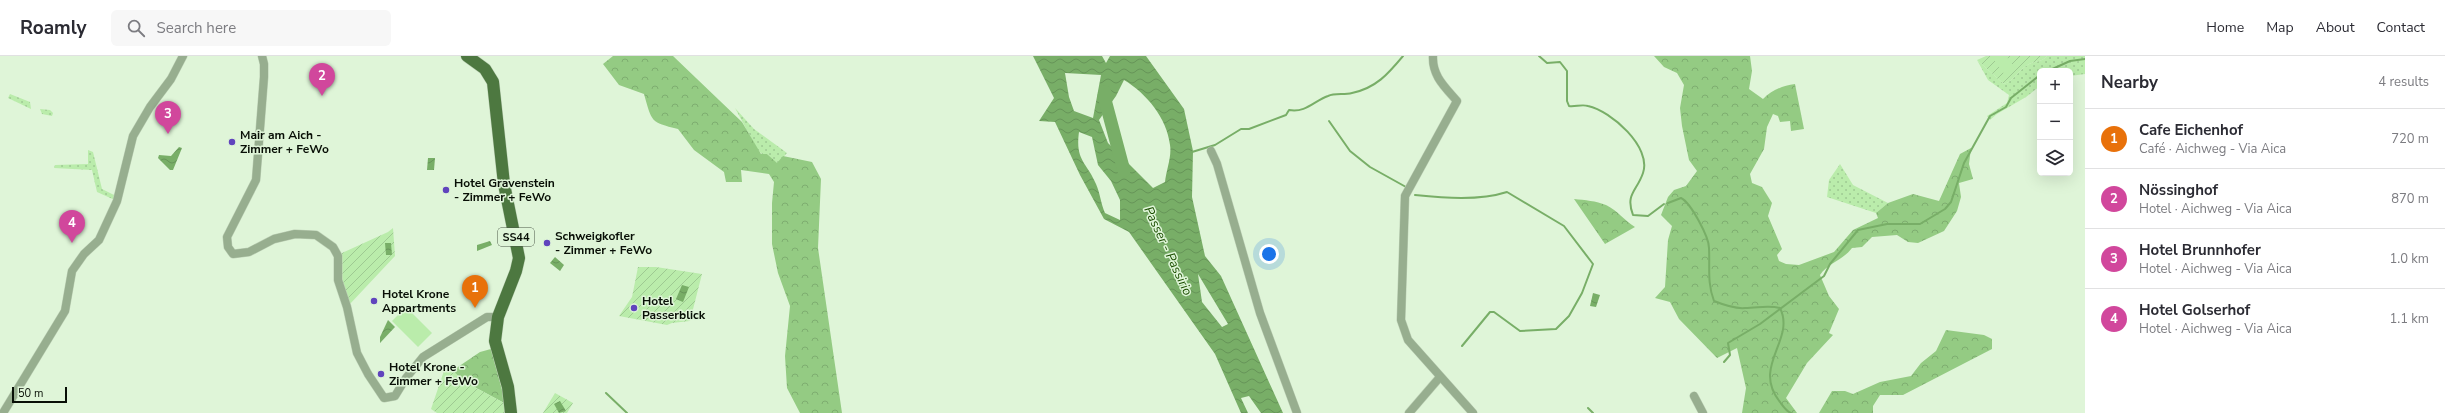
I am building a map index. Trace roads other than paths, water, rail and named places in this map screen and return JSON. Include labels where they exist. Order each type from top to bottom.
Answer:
[{"type":"main road","name":"SS44","points":[[467,56],[485,69],[493,82],[504,184],[518,244],[519,258],[516,271],[498,316],[496,348],[508,387],[511,413]]},
{"type":"street","points":[[3,413],[65,311],[72,271],[84,254],[99,240],[114,208],[134,136],[150,107],[171,79],[183,56]]},
{"type":"street","points":[[262,56],[264,64],[264,77],[256,180],[230,230],[227,243],[229,250],[233,254],[240,254],[274,239],[295,234],[316,235],[333,247],[338,256],[338,280],[347,307],[357,353],[368,374],[384,398],[396,396],[406,378],[423,357],[487,317],[498,316]]},
{"type":"street","points":[[1433,56],[1433,70],[1436,76],[1457,101],[1408,189],[1404,204],[1402,329],[1408,340],[1473,413]]},
{"type":"street","points":[[1211,151],[1217,164],[1260,313],[1297,413]]},
{"type":"street","points":[[1409,413],[1440,377]]},
{"type":"street","points":[[1694,396],[1703,413]]},
{"type":"water","points":[[1033,56],[1102,56],[1106,63],[1110,56],[1146,56],[1184,109],[1193,151],[1192,197],[1205,256],[1221,276],[1283,413],[1261,413],[1249,396],[1241,398],[1248,413],[1241,413],[1215,354],[1129,232],[1104,219],[1080,175],[1055,122],[1039,121],[1054,98]],"holes":[[[1065,73],[1101,75],[1093,118],[1074,111],[1069,97]],[[1124,80],[1132,85],[1147,99],[1154,107],[1165,125],[1170,145],[1170,159],[1165,182],[1153,188],[1108,143],[1099,120],[1116,96]],[[1079,132],[1092,137],[1098,165],[1111,181],[1120,200],[1120,220],[1105,213],[1099,191],[1093,177],[1080,155],[1078,142]],[[1198,274],[1228,324],[1222,327],[1202,302]]]},
{"type":"water","points":[[179,147],[182,148],[173,170],[170,170],[158,158],[159,155],[171,156]]},
{"type":"water","points":[[428,158],[435,158],[434,170],[427,170]]},
{"type":"water","points":[[490,241],[492,245],[477,251],[477,245]]},
{"type":"water","points":[[385,243],[391,243],[392,255],[386,255]]},
{"type":"water","points":[[555,257],[564,265],[560,271],[550,263]]},
{"type":"water","points":[[682,285],[689,287],[683,302],[676,299]]},
{"type":"water","points":[[1593,293],[1600,295],[1596,307],[1590,306]]},
{"type":"water","points":[[388,320],[395,327],[380,343],[380,337]]},
{"type":"water","points":[[560,401],[566,411],[559,413],[554,404]]},
{"type":"waterway","points":[[1192,152],[1215,145],[1241,129],[1249,129],[1286,115],[1289,110],[1300,110],[1331,95],[1352,93],[1368,88],[1387,74],[1403,56]]},
{"type":"waterway","points":[[1539,56],[1547,63],[1560,62],[1567,71],[1567,101],[1569,106],[1586,105],[1597,109],[1618,123],[1636,142],[1644,163],[1641,179],[1631,197],[1630,202],[1633,215],[1648,216],[1664,204]]},
{"type":"waterway","points":[[2055,68],[2070,61],[2085,59]]},
{"type":"waterway","points":[[1724,362],[1730,355],[1728,343],[1760,324],[1824,276],[1830,264],[1858,230],[1887,224],[1920,224],[1945,209],[1951,202],[1964,163],[1990,116],[2006,107],[2011,98],[2037,77]]},
{"type":"waterway","name":"Passer - Passirio","points":[[1105,92],[1104,96],[1124,171]]},
{"type":"waterway","points":[[1329,121],[1350,151],[1370,167],[1406,187]]},
{"type":"waterway","points":[[1415,195],[1449,198],[1473,198],[1507,192],[1564,226],[1593,264],[1582,293],[1569,316],[1556,329],[1520,331],[1494,312],[1490,312],[1462,346]]},
{"type":"waterway","points":[[1668,203],[1681,198],[1690,206],[1703,229],[1709,248],[1710,281],[1714,301],[1737,308],[1780,308],[1783,320],[1783,331],[1771,365],[1770,377],[1772,389],[1783,407],[1791,413]]},
{"type":"waterway","points":[[606,393],[627,413]]},
{"type":"waterway","points":[[1588,408],[1593,413]]},
{"type":"place","name":"Nössinghof","points":[[322,96]]},
{"type":"place","name":"Hotel Brunnhofer","points":[[168,134]]},
{"type":"place","name":"Mair am Aich - Zimmer + FeWo","points":[[232,142]]},
{"type":"place","name":"Hotel Gravenstein - Zimmer + FeWo","points":[[446,190]]},
{"type":"place","name":"Hotel Golserhof","points":[[72,243]]},
{"type":"place","name":"Schweigkofler - Zimmer + FeWo","points":[[547,243]]},
{"type":"place","name":"Hotel Krone Appartments","points":[[374,301]]},
{"type":"place","name":"Cafe Eichenhof","points":[[475,308]]},
{"type":"place","name":"Hotel Passerblick","points":[[634,308]]},
{"type":"place","name":"Hotel Krone - Zimmer + FeWo","points":[[381,374]]}]
